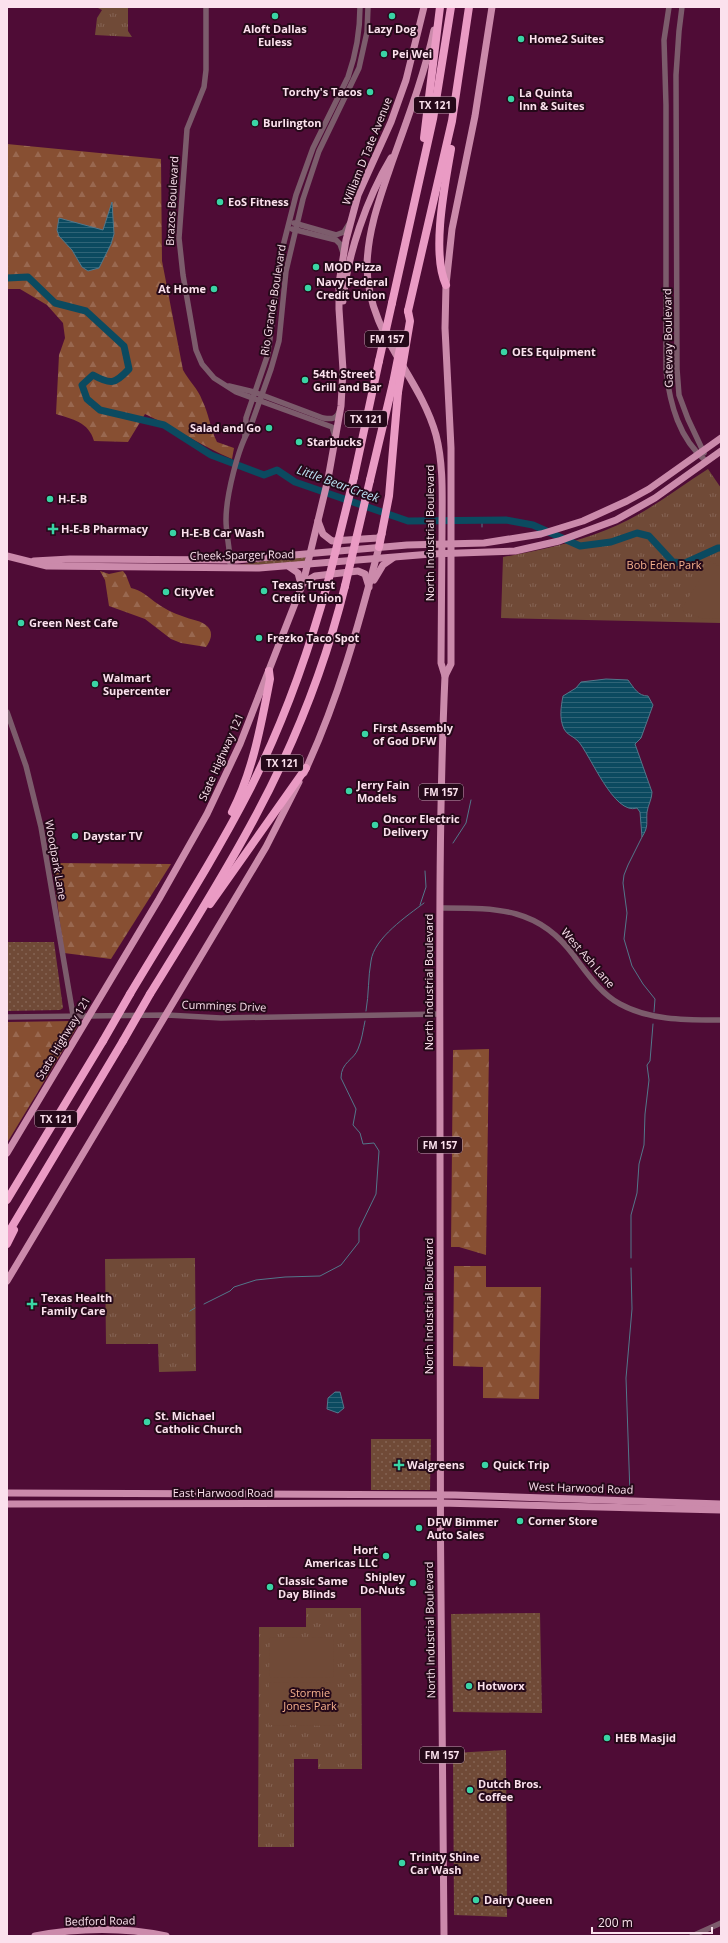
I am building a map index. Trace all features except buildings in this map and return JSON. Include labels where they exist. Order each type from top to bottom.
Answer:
[{"type":"highway","points":[[415,202],[439,7]]},
{"type":"highway","name":"TX 121","points":[[8,1198],[231,824],[268,752],[283,718],[309,649],[328,582],[354,476],[415,202],[433,119],[450,7]]},
{"type":"highway","name":"TX 121","points":[[7,1235],[254,820],[286,754],[322,665],[345,586],[393,383],[452,120],[469,7]]},
{"type":"highway","name":"FM 157","points":[[446,286],[443,278],[441,255],[441,223],[453,137],[452,120]]},
{"type":"highway","points":[[379,547],[389,496],[398,392],[410,321],[408,312]]},
{"type":"highway","points":[[182,907],[183,900],[234,808],[249,770],[259,733],[270,679],[269,671]]},
{"type":"highway","points":[[191,927],[198,922],[306,768]]},
{"type":"highway","points":[[7,1244],[22,1211]]},
{"type":"main road","name":"William D Tate Avenue","points":[[340,329],[339,283],[351,221],[358,195],[391,122],[406,80],[424,7]]},
{"type":"main road","name":"FM 157","points":[[399,144],[426,65],[439,7]]},
{"type":"main road","points":[[446,286],[452,229],[475,116],[492,7]]},
{"type":"main road","name":"North Industrial Boulevard","points":[[399,144],[374,215],[369,239],[367,265],[370,295],[379,324],[430,416],[440,453],[442,504],[441,663],[445,676],[441,800],[440,1014],[440,1499],[444,1936]]},
{"type":"main road","points":[[340,329],[345,283],[353,248],[386,166],[399,144]]},
{"type":"main road","name":"North Industrial Boulevard","points":[[445,676],[451,664],[450,392],[445,328],[446,286]]},
{"type":"main road","name":"State Highway 121","points":[[7,1153],[90,1015],[207,814],[240,744],[302,586],[308,565],[328,479],[341,406],[343,370],[340,329]]},
{"type":"main road","name":"Cheek-Sparger Road","points":[[230,564],[379,547],[509,540],[541,534],[601,514],[649,489],[697,453],[721,438]]},
{"type":"main road","name":"Cheek-Sparger Road","points":[[7,556],[47,566],[85,563],[288,566],[394,557],[510,552],[559,541],[616,520],[653,499],[721,451]]},
{"type":"main road","points":[[318,521],[327,538],[335,541],[378,538],[383,532]]},
{"type":"main road","points":[[509,540],[510,552]]},
{"type":"main road","points":[[7,1281],[266,847],[306,768],[342,676],[369,589],[379,547]]},
{"type":"main road","points":[[369,589],[380,570],[394,557]]},
{"type":"main road","points":[[288,566],[298,572],[302,586]]},
{"type":"main road","points":[[302,586],[315,576],[358,571],[364,574],[369,589]]},
{"type":"main road","name":"East Harwood Road","points":[[7,1493],[256,1494],[440,1499]]},
{"type":"main road","points":[[80,1493],[80,1504]]},
{"type":"main road","points":[[117,1493],[117,1504]]},
{"type":"main road","points":[[163,1493],[163,1504]]},
{"type":"main road","points":[[256,1494],[256,1504]]},
{"type":"main road","name":"East Harwood Road","points":[[7,1504],[256,1504],[440,1499]]},
{"type":"main road","name":"West Harwood Road","points":[[440,1499],[721,1504]]},
{"type":"main road","name":"West Harwood Road","points":[[509,1500],[721,1510]]},
{"type":"main road","name":"Bedford Road","points":[[36,1936],[76,1931],[114,1930],[140,1931],[166,1936]]},
{"type":"street","name":"Brazos Boulevard","points":[[206,7],[206,70],[204,87],[187,129],[180,251],[196,350],[202,364],[214,378],[236,392],[259,402],[323,418],[333,419],[337,416],[341,406]]},
{"type":"street","name":"Rio Grande Boulevard","points":[[230,564],[226,522],[227,506],[245,436],[246,418],[272,339],[279,270],[288,225],[303,172],[324,123],[348,77],[360,31],[360,7]]},
{"type":"street","name":"Rio Grande Boulevard","points":[[245,436],[250,428],[262,395],[279,341],[286,271],[294,230],[311,172],[332,123],[345,100],[357,73],[364,50],[368,7]]},
{"type":"street","name":"Gateway Boulevard","points":[[669,7],[664,40],[666,105],[666,371],[672,408],[680,426],[697,453],[706,461]]},
{"type":"street","name":"Gateway Boulevard","points":[[682,7],[676,75],[677,369],[680,395],[688,419],[704,449],[706,461]]},
{"type":"street","points":[[339,96],[345,100]]},
{"type":"street","points":[[288,225],[296,224],[336,235],[344,232],[351,221]]},
{"type":"street","points":[[288,225],[294,230],[336,240],[340,244],[344,255]]},
{"type":"street","points":[[666,232],[676,232]]},
{"type":"street","name":"Brazos Boulevard","points":[[226,385],[262,395],[332,427],[336,439]]},
{"type":"street","name":"Woodpark Lane","points":[[7,712],[26,766],[41,827],[73,1015]]},
{"type":"street","name":"West Ash Lane","points":[[441,908],[502,910],[531,919],[546,926],[566,944],[595,983],[618,1003],[654,1016],[680,1020],[721,1020]]},
{"type":"street","name":"Cummings Drive","points":[[7,1017],[167,1015],[222,1018],[440,1014]]},
{"type":"street","points":[[692,1936],[721,1923]]},
{"type":"green space","points":[[96,7],[128,7],[128,31],[132,37],[95,35],[97,18],[102,10]]},
{"type":"green space","points":[[7,144],[161,159],[162,261],[183,370],[200,396],[217,442],[234,448],[232,459],[145,414],[128,442],[94,441],[92,435],[84,425],[56,414],[59,355],[65,338],[63,323],[47,305],[20,289],[7,289]]},
{"type":"green space","name":"Bob Eden Park","points":[[708,469],[721,488],[721,623],[501,618],[503,557],[568,543],[594,535],[620,524],[646,510]]},
{"type":"green space","points":[[293,557],[305,557],[306,562],[294,564],[237,565]]},
{"type":"green space","points":[[711,561],[721,568],[721,619],[701,618],[681,610]]},
{"type":"green space","points":[[100,571],[109,574],[123,571],[131,588],[141,592],[168,610],[200,621],[206,625],[210,629],[211,635],[206,647],[181,643],[171,639],[145,619],[109,606],[105,580]]},
{"type":"green space","points":[[52,863],[171,864],[111,959],[64,953]]},
{"type":"green space","points":[[7,942],[54,942],[63,1008],[60,1010],[7,1011]]},
{"type":"green space","points":[[74,1021],[77,1027],[7,1143],[7,1022]]},
{"type":"green space","points":[[489,1049],[486,1255],[459,1247],[451,1247],[453,1050]]},
{"type":"green space","points":[[195,1258],[196,1371],[159,1372],[158,1344],[106,1344],[105,1259]]},
{"type":"green space","points":[[454,1266],[486,1266],[486,1287],[541,1287],[539,1399],[483,1398],[483,1367],[453,1366]]},
{"type":"green space","points":[[371,1439],[431,1439],[430,1490],[371,1490]]},
{"type":"green space","name":"Stormie Jones Park","points":[[306,1608],[361,1608],[362,1769],[318,1769],[318,1759],[294,1759],[294,1847],[258,1847],[259,1627],[306,1627]]},
{"type":"green space","points":[[540,1613],[542,1713],[453,1712],[451,1614]]},
{"type":"green space","points":[[270,1637],[334,1638],[333,1678],[269,1677]]},
{"type":"green space","points":[[269,1682],[335,1683],[335,1726],[269,1725]]},
{"type":"green space","points":[[506,1750],[507,1917],[454,1915],[453,1753]]},
{"type":"water","points":[[112,202],[114,234],[111,244],[99,268],[88,271],[82,267],[72,250],[59,236],[57,230],[59,218],[103,230]]},
{"type":"water","points":[[606,679],[628,680],[634,689],[639,693],[648,696],[653,705],[641,738],[635,744],[652,792],[647,812],[646,827],[642,837],[640,812],[637,808],[628,808],[620,803],[611,794],[583,748],[578,741],[565,731],[561,721],[563,696],[576,688],[581,682]]},
{"type":"water","points":[[335,1392],[340,1392],[344,1408],[338,1413],[327,1409],[328,1398]]},
{"type":"waterway","name":"Little Bear Creek","points":[[7,278],[28,277],[55,303],[86,311],[124,346],[129,369],[120,378],[112,381],[104,380],[93,375],[82,385],[87,399],[100,410],[164,425],[211,455],[264,475],[277,470],[295,482],[408,521],[506,520],[533,525],[580,546],[611,542],[637,533],[649,536],[673,562],[685,563],[721,548]]},
{"type":"waterway","name":"Little Bear Creek","points":[[482,520],[482,527]]},
{"type":"waterway","points":[[453,843],[466,823],[471,800]]},
{"type":"waterway","points":[[642,837],[624,875],[623,883],[627,913],[624,939],[632,966],[643,984],[655,999],[654,1012]]},
{"type":"waterway","points":[[420,905],[426,887],[425,871]]},
{"type":"waterway","points":[[366,1011],[370,967],[373,952],[392,928],[424,903]]},
{"type":"waterway","points":[[204,1304],[230,1291],[234,1287],[256,1280],[320,1276],[341,1265],[359,1242],[359,1229],[376,1194],[379,1151],[374,1143],[363,1144],[360,1133],[353,1125],[356,1109],[341,1078],[343,1068],[358,1049],[365,1021]]},
{"type":"waterway","points":[[631,1258],[631,1215],[637,1193],[639,1164],[644,1145],[645,1114],[649,1080],[647,1065],[650,1061],[653,1024]]},
{"type":"waterway","points":[[630,1494],[626,1378],[632,1309],[631,1268]]},
{"type":"waterway","points":[[190,1311],[195,1308]]},
{"type":"place","name":"Aloft Dallas Euless","points":[[275,16]]},
{"type":"place","name":"Lazy Dog","points":[[392,16]]},
{"type":"place","name":"Home2 Suites","points":[[521,39]]},
{"type":"place","name":"Pei Wei","points":[[384,54]]},
{"type":"place","name":"Torchy's Tacos","points":[[370,92]]},
{"type":"place","name":"La Quinta Inn & Suites","points":[[511,99]]},
{"type":"place","name":"Burlington","points":[[255,123]]},
{"type":"place","name":"EoS Fitness","points":[[220,202]]},
{"type":"place","name":"MOD Pizza","points":[[316,267]]},
{"type":"place","name":"Navy Federal Credit Union","points":[[308,288]]},
{"type":"place","name":"At Home","points":[[214,289]]},
{"type":"place","name":"OES Equipment","points":[[504,352]]},
{"type":"place","name":"54th Street Grill and Bar","points":[[305,380]]},
{"type":"place","name":"Salad and Go","points":[[269,428]]},
{"type":"place","name":"Starbucks","points":[[299,442]]},
{"type":"place","name":"H-E-B","points":[[50,499]]},
{"type":"place","name":"H-E-B Pharmacy","points":[[53,529]]},
{"type":"place","name":"H-E-B Car Wash","points":[[173,533]]},
{"type":"place","name":"Texas Trust Credit Union","points":[[264,591]]},
{"type":"place","name":"CityVet","points":[[166,592]]},
{"type":"place","name":"Green Nest Cafe","points":[[21,623]]},
{"type":"place","name":"Frezko Taco Spot","points":[[259,638]]},
{"type":"place","name":"Walmart Supercenter","points":[[95,684]]},
{"type":"place","name":"First Assembly of God DFW","points":[[365,734]]},
{"type":"place","name":"Jerry Fain Models","points":[[349,791]]},
{"type":"place","name":"Oncor Electric Delivery","points":[[375,825]]},
{"type":"place","name":"Daystar TV","points":[[75,836]]},
{"type":"place","name":"Texas Health Family Care","points":[[32,1304]]},
{"type":"place","name":"St. Michael Catholic Church","points":[[147,1422]]},
{"type":"place","name":"Walgreens","points":[[399,1465]]},
{"type":"place","name":"Quick Trip","points":[[485,1465]]},
{"type":"place","name":"Corner Store","points":[[520,1521]]},
{"type":"place","name":"DFW Bimmer Auto Sales","points":[[419,1528]]},
{"type":"place","name":"Hort Americas LLC","points":[[386,1556]]},
{"type":"place","name":"Shipley Do-Nuts","points":[[413,1583]]},
{"type":"place","name":"Classic Same Day Blinds","points":[[270,1587]]},
{"type":"place","name":"Hotworx","points":[[469,1686]]},
{"type":"place","name":"HEB Masjid","points":[[607,1738]]},
{"type":"place","name":"Dutch Bros. Coffee","points":[[470,1790]]},
{"type":"place","name":"Trinity Shine Car Wash","points":[[402,1863]]},
{"type":"place","name":"Dairy Queen","points":[[476,1900]]}]
